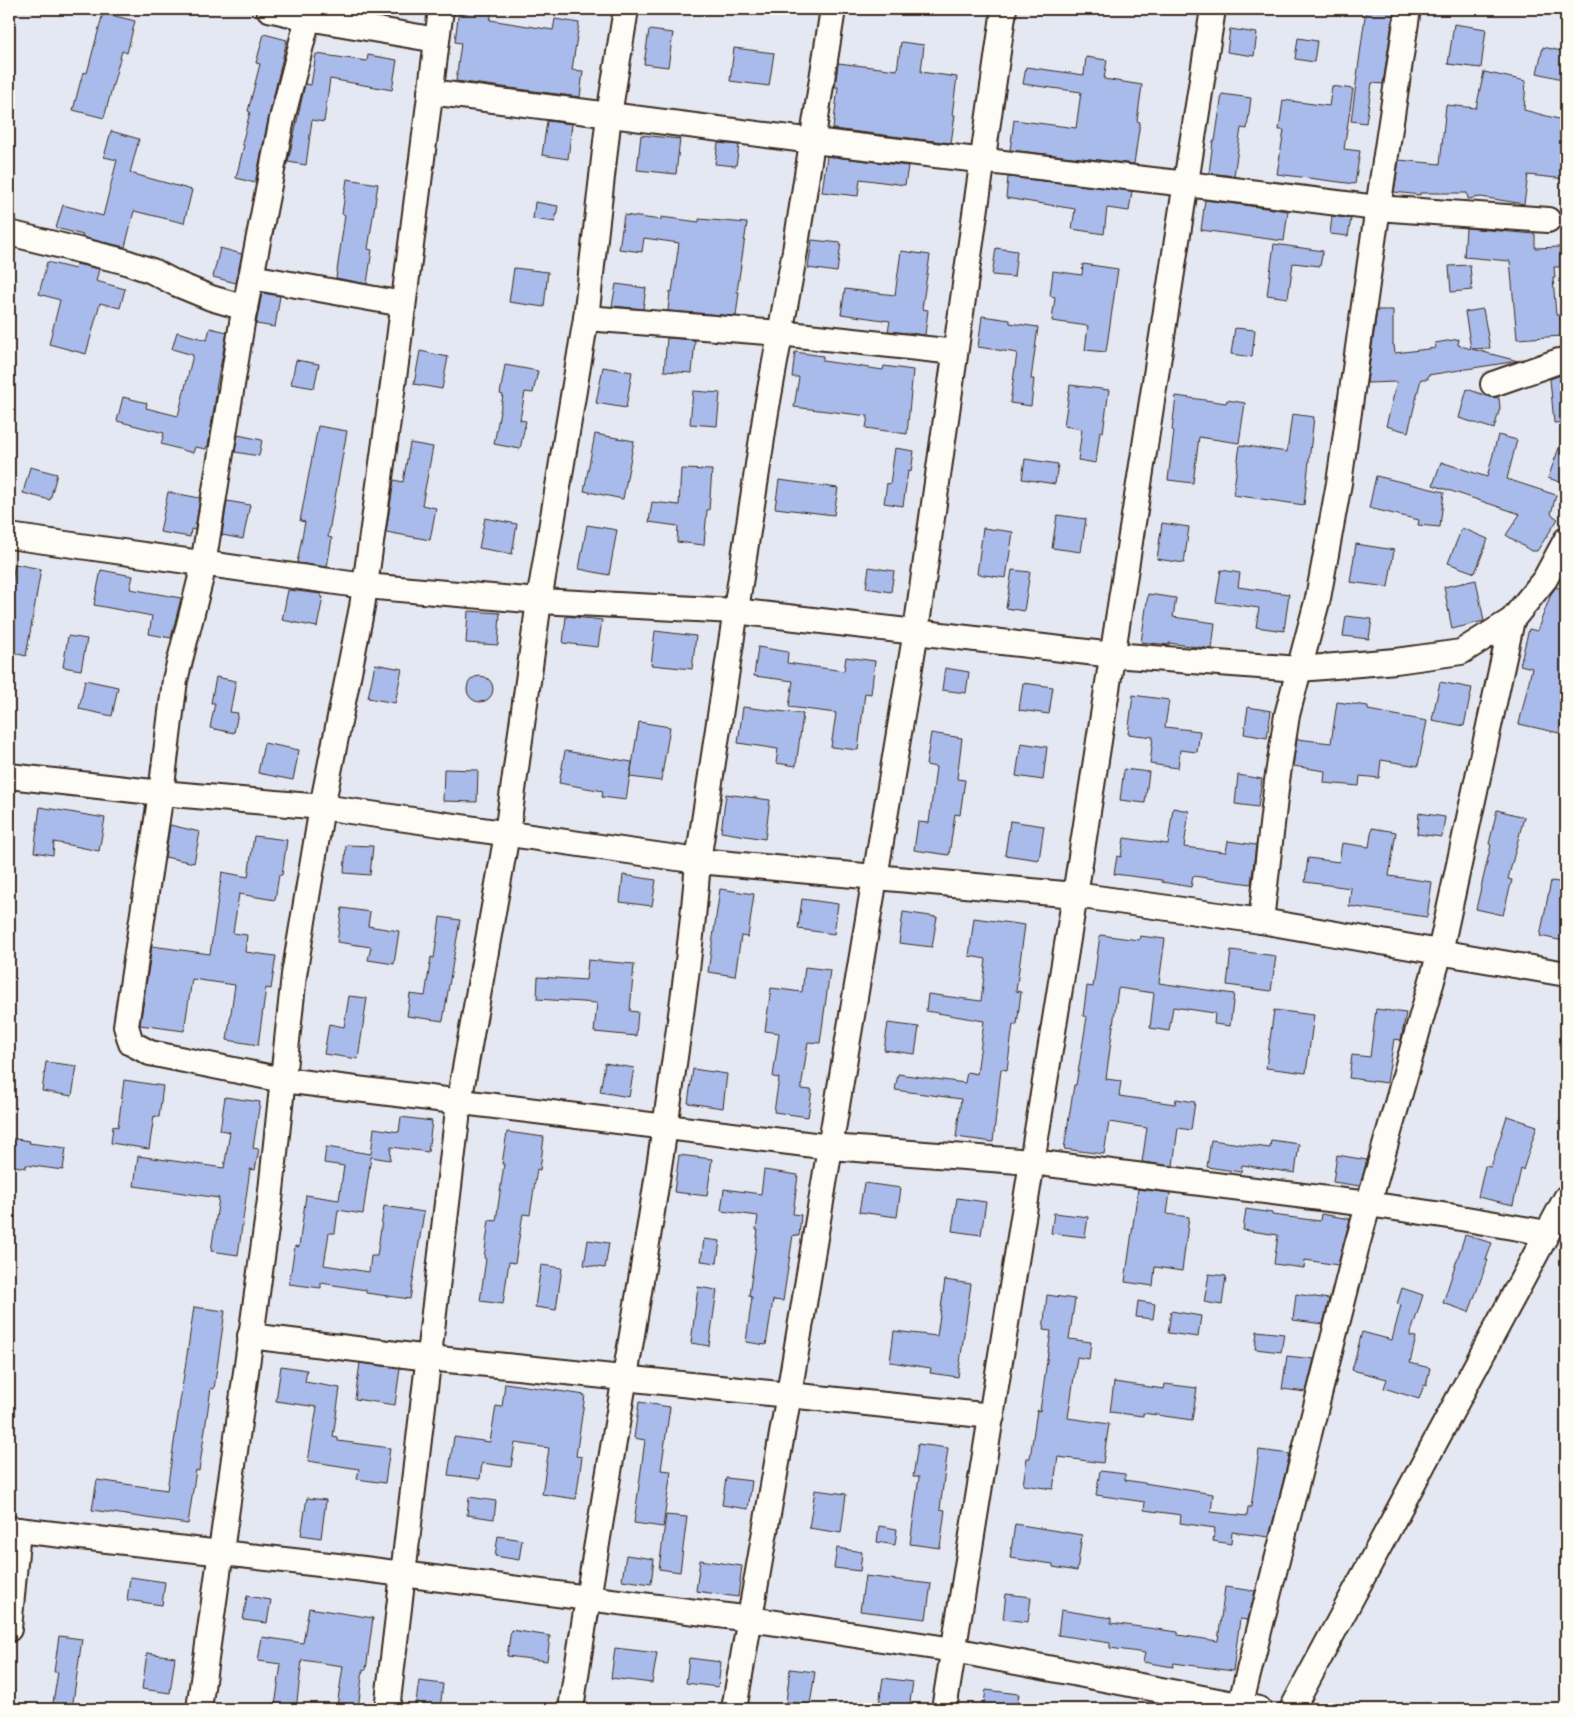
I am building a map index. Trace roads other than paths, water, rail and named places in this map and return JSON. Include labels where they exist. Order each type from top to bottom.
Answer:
[{"type":"street","points":[[269,9],[308,18],[437,40]]},
{"type":"street","points":[[199,1709],[270,1200],[294,975],[322,807],[362,607],[441,9]]},
{"type":"street","points":[[387,1709],[458,1102],[507,834],[539,601],[586,318],[609,115],[626,9]]},
{"type":"street","points":[[571,1709],[666,1128],[695,913],[698,861],[735,610],[766,412],[813,141],[833,9]]},
{"type":"street","points":[[734,1709],[789,1394],[916,632],[1004,9]]},
{"type":"street","points":[[944,1709],[1113,655],[1213,9]]},
{"type":"street","points":[[1261,921],[1287,714],[1318,598],[1339,483],[1408,9]]},
{"type":"street","points":[[308,18],[282,119],[245,308],[201,577],[175,680],[161,793],[126,1026],[132,1043],[150,1053],[283,1080],[830,1147],[1032,1162],[1368,1204],[1547,1233]]},
{"type":"street","points":[[430,92],[813,141],[1378,208],[1548,220]]},
{"type":"street","points":[[9,233],[123,261],[152,271],[211,298],[245,308]]},
{"type":"street","points":[[251,277],[403,304]]},
{"type":"street","points":[[586,318],[780,333],[955,352]]},
{"type":"street","points":[[1493,384],[1559,361],[1566,361]]},
{"type":"street","points":[[9,536],[365,586],[539,601],[735,610],[1113,655],[1299,669],[1396,661],[1461,652],[1512,620],[1545,579],[1566,540]]},
{"type":"street","points":[[9,1629],[13,1530],[403,1574],[750,1619],[954,1650],[1249,1707],[1352,1264],[1440,952],[1512,620]]},
{"type":"street","points":[[9,776],[161,793],[322,807],[698,861],[1075,895],[1261,921],[1566,974]]},
{"type":"street","points":[[1292,1709],[1566,1198]]},
{"type":"street","points":[[250,1336],[429,1358],[992,1416]]}]
